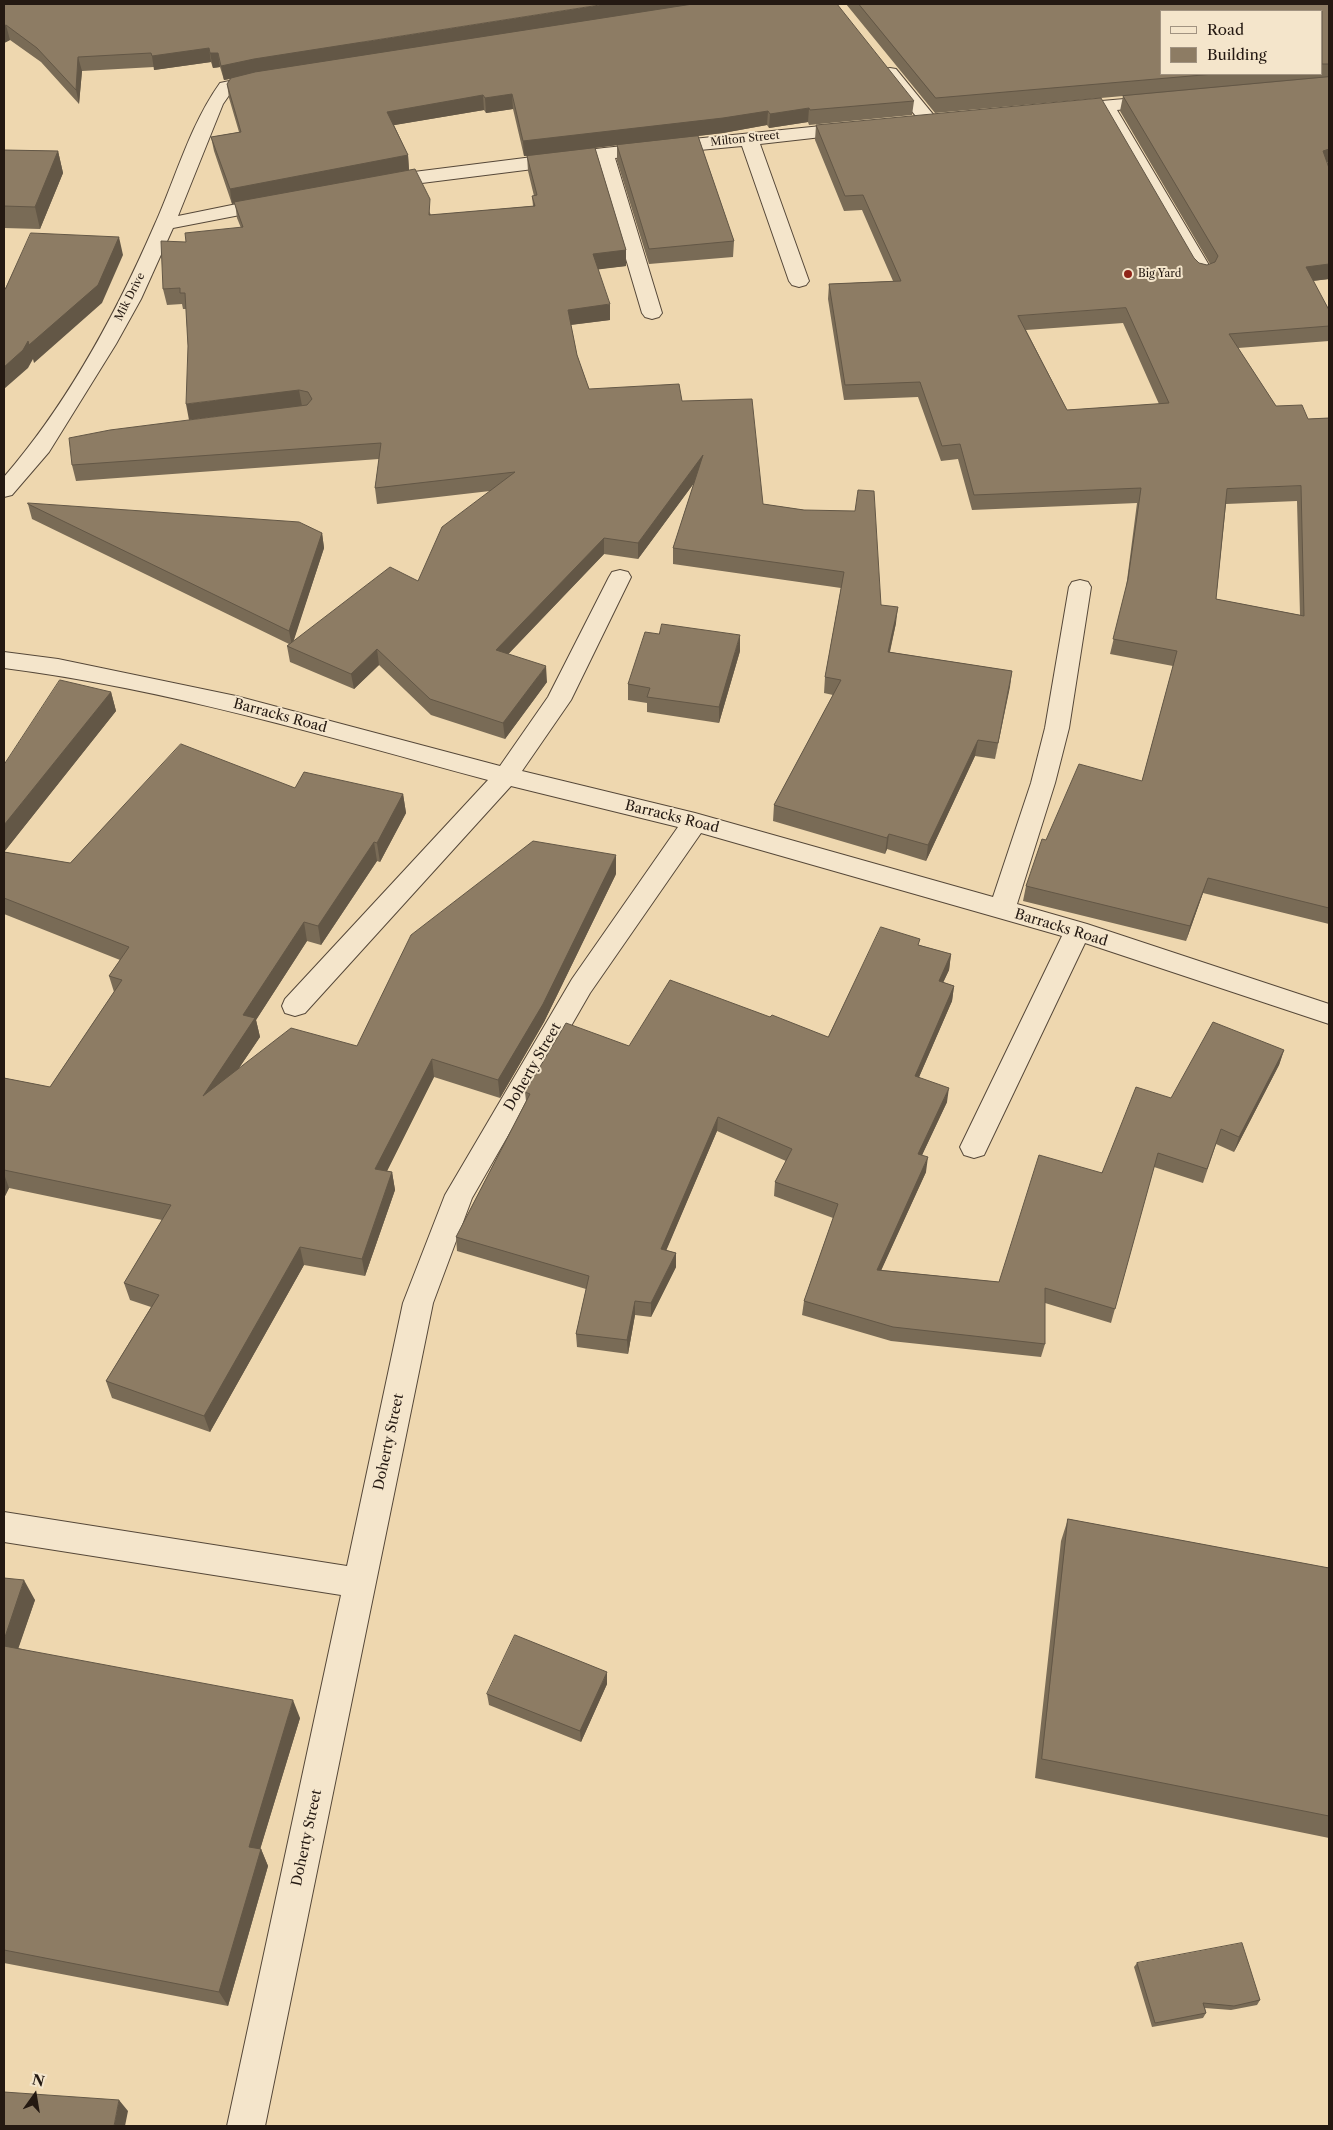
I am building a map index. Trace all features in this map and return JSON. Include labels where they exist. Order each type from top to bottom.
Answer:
[{"type":"street","points":[[882,63],[930,122]]},
{"type":"street","name":"Mik Drive","points":[[4,490],[41,448],[106,344],[131,299],[165,224],[214,104],[226,87],[276,76]]},
{"type":"street","points":[[1047,111],[1174,99]]},
{"type":"street","points":[[1106,106],[1203,272]]},
{"type":"street","points":[[911,124],[950,120]]},
{"type":"street","name":"Milton Street","points":[[366,185],[412,177],[604,154],[873,127]]},
{"type":"street","points":[[749,138],[800,281]]},
{"type":"street","points":[[604,154],[652,313]]},
{"type":"street","points":[[165,224],[292,199]]},
{"type":"street","points":[[41,448],[70,444]]},
{"type":"street","points":[[295,1006],[506,776],[559,700],[620,577]]},
{"type":"street","points":[[1002,910],[1058,728],[1080,588]]},
{"type":"street","name":"Barracks Road","points":[[4,660],[58,667],[236,704],[506,776],[696,822],[1078,932],[1329,1014]]},
{"type":"street","name":"Doherty Street","points":[[246,2126],[418,1303],[459,1195],[582,986],[696,822]]},
{"type":"street","points":[[974,1147],[1078,932]]},
{"type":"street","points":[[4,1527],[360,1583]]},
{"type":"building","points":[[4,4],[606,4],[254,59],[221,66],[218,53],[210,53],[209,48],[152,56],[151,53],[78,57],[76,90],[37,48],[6,25],[4,26]]},
{"type":"building","points":[[693,4],[837,4],[914,101],[810,110],[809,108],[770,114],[768,111],[523,141],[512,94],[485,98],[483,95],[387,112],[408,155],[230,189],[211,137],[241,132],[227,84],[231,78],[255,72]]},
{"type":"building","points":[[859,4],[1329,4],[1329,64],[1323,64],[1323,10],[1160,10],[1160,75],[1202,75],[936,98]]},
{"type":"building","points":[[1329,77],[1329,149],[1323,151],[1329,168],[1329,264],[1306,267],[1329,310],[1329,326],[1229,334],[1276,406],[1302,405],[1308,419],[1329,418],[1329,908],[1208,878],[1190,926],[1026,886],[1042,839],[1046,840],[1079,764],[1142,781],[1177,651],[1113,639],[1128,579],[1141,488],[974,495],[960,444],[942,446],[920,382],[845,385],[829,284],[901,281],[863,195],[845,196],[816,125],[1101,98],[1194,258],[1199,263],[1207,265],[1215,262],[1218,256],[1123,96]],"holes":[[[1126,308],[1169,403],[1067,410],[1018,316]],[[1301,486],[1304,616],[1216,599],[1227,489]]]},
{"type":"building","points":[[698,136],[734,241],[649,249],[617,145]]},
{"type":"building","points":[[595,148],[626,250],[593,254],[610,304],[568,310],[577,355],[589,389],[679,384],[682,401],[752,399],[763,504],[804,510],[855,511],[858,490],[874,491],[881,605],[898,607],[888,652],[1012,671],[998,743],[978,740],[928,845],[889,834],[887,838],[774,805],[841,680],[825,677],[844,572],[673,548],[703,455],[638,543],[604,538],[496,650],[546,666],[503,723],[430,699],[377,649],[351,674],[287,646],[390,567],[418,581],[442,527],[515,472],[375,488],[381,443],[72,465],[69,438],[110,430],[307,405],[312,399],[308,392],[299,390],[186,404],[188,346],[185,293],[180,293],[180,288],[163,289],[161,241],[186,242],[185,233],[243,227],[234,202],[415,169],[430,199],[429,215],[535,206],[532,196],[537,195],[527,156]]},
{"type":"building","points":[[4,150],[58,151],[35,207],[4,206]]},
{"type":"building","points":[[31,233],[119,237],[98,285],[29,345],[28,341],[23,350],[4,367],[4,289]]},
{"type":"building","points":[[28,503],[299,522],[322,533],[289,631]]},
{"type":"building","points":[[662,624],[740,635],[719,707],[647,697],[650,688],[628,684],[645,632],[659,634]]},
{"type":"building","points":[[60,680],[111,692],[4,825],[4,765]]},
{"type":"building","points":[[181,744],[295,788],[304,772],[403,794],[377,843],[374,842],[318,926],[304,922],[243,1015],[255,1018],[203,1096],[291,1028],[357,1046],[411,935],[533,841],[616,855],[543,1004],[498,1080],[432,1059],[375,1169],[392,1172],[362,1259],[300,1247],[204,1416],[106,1381],[159,1295],[124,1283],[171,1205],[4,1170],[4,1078],[50,1087],[122,980],[109,976],[129,947],[4,898],[4,852],[70,863]]},
{"type":"building","points":[[881,927],[920,939],[918,945],[951,954],[939,981],[954,986],[915,1076],[949,1088],[918,1154],[928,1157],[877,1270],[999,1282],[1039,1155],[1102,1173],[1136,1087],[1171,1098],[1213,1022],[1284,1050],[1239,1137],[1221,1129],[1207,1169],[1158,1153],[1115,1309],[1045,1288],[1045,1344],[893,1327],[804,1301],[838,1204],[775,1182],[792,1149],[718,1117],[661,1249],[676,1253],[651,1303],[635,1301],[627,1340],[576,1334],[589,1276],[456,1237],[530,1094],[525,1092],[566,1023],[629,1046],[670,980],[770,1017],[772,1015],[828,1037]]},
{"type":"building","points":[[1068,1519],[1329,1568],[1329,1816],[1042,1759]]},
{"type":"building","points":[[4,1578],[24,1580],[4,1640]]},
{"type":"building","points":[[515,1635],[607,1672],[580,1731],[487,1694]]},
{"type":"building","points":[[4,1646],[293,1700],[249,1847],[261,1849],[219,1992],[4,1950]]},
{"type":"building","points":[[1242,1943],[1260,2000],[1234,2006],[1203,2003],[1206,2013],[1155,2023],[1137,1963]]},
{"type":"building","points":[[4,2092],[119,2100],[114,2126],[4,2126]]},
{"type":"place","name":"Big Yard","points":[[1128,274]]}]
